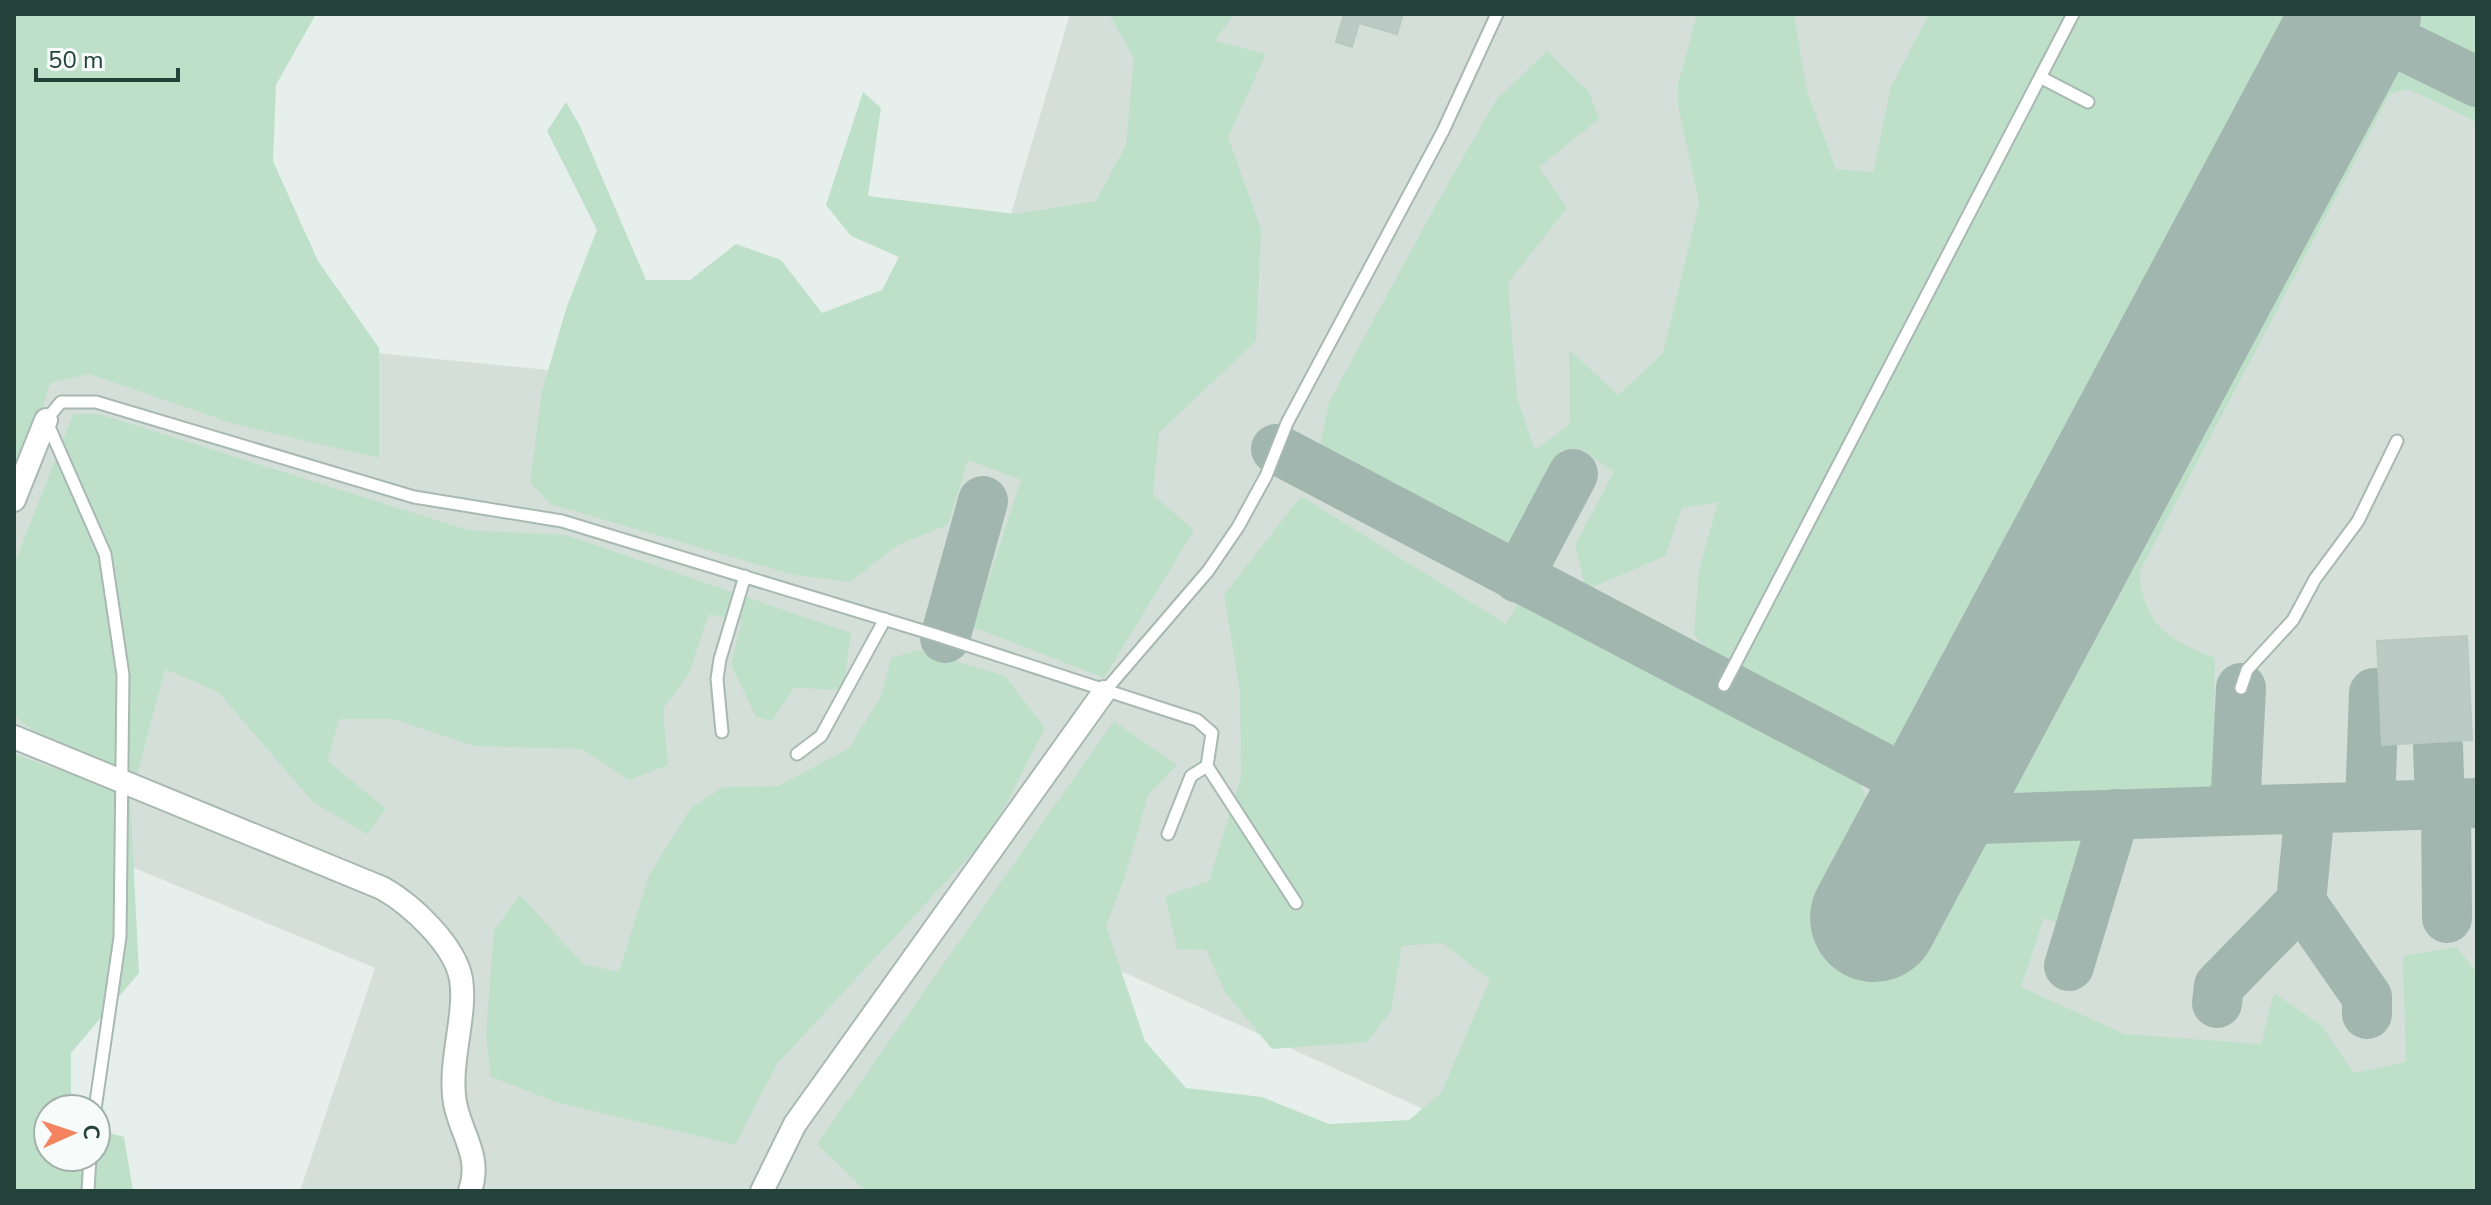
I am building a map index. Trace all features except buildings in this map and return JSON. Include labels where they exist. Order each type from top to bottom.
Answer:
[{"type":"street","points":[[14,500],[46,420]]},
{"type":"street","points":[[762,1191],[795,1124],[1104,692]]},
{"type":"street","points":[[14,737],[382,888],[407,902],[428,925],[461,979],[455,1103],[473,1150],[475,1177],[470,1191]]},
{"type":"lane","points":[[1104,692],[1208,571],[1238,527],[1266,476],[1287,423],[1443,131],[1497,14]]},
{"type":"lane","points":[[1724,685],[2073,14]]},
{"type":"lane","points":[[2040,77],[2088,102]]},
{"type":"lane","points":[[97,1093],[120,937],[123,675],[105,554],[46,420],[61,402],[96,402],[414,497],[562,521],[885,619],[1197,720],[1212,733],[1207,766],[1296,903]]},
{"type":"lane","points":[[2241,688],[2247,670],[2293,620],[2315,579],[2358,521],[2397,441]]},
{"type":"lane","points":[[722,732],[717,679],[745,576]]},
{"type":"lane","points":[[797,754],[821,736],[885,619]]},
{"type":"lane","points":[[1168,834],[1191,776],[1207,766]]},
{"type":"shaded area","points":[[1070,14],[2477,14],[2477,1081],[1603,1191],[1079,952],[957,1191],[300,1191],[375,968],[14,818],[14,409],[44,320],[953,410]]},
{"type":"green space","points":[[14,14],[316,14],[276,85],[273,161],[318,261],[379,348],[379,458],[234,424],[89,374],[50,383],[25,465],[14,466]]},
{"type":"green space","points":[[1109,14],[1234,14],[1215,41],[1266,54],[1228,137],[1261,229],[1256,341],[1159,433],[1153,495],[1194,530],[1104,678],[973,627],[1021,480],[968,460],[948,525],[898,545],[850,582],[794,575],[550,504],[530,482],[542,391],[567,306],[597,230],[547,131],[566,102],[580,126],[646,280],[690,280],[736,244],[781,260],[822,313],[882,290],[899,257],[851,236],[826,205],[863,92],[881,108],[868,196],[1016,214],[1096,201],[1126,145],[1134,58]]},
{"type":"green space","points":[[1697,14],[1794,14],[1807,91],[1836,169],[1873,172],[1891,87],[1929,14],[2306,14],[1925,731],[1886,749],[1778,686],[1745,689],[1694,635],[1699,570],[1718,502],[1682,508],[1665,556],[1586,590],[1575,545],[1614,472],[1583,450],[1561,450],[1545,479],[1539,520],[1516,548],[1490,534],[1475,541],[1357,486],[1319,450],[1329,402],[1438,201],[1496,100],[1547,51],[1589,92],[1599,119],[1539,167],[1567,208],[1508,283],[1517,398],[1535,450],[1570,424],[1569,349],[1618,395],[1663,353],[1699,204],[1678,105],[1678,84]]},
{"type":"green space","points":[[2407,14],[2477,14],[2477,72],[2398,30]]},
{"type":"green space","points":[[2387,52],[2398,54],[2477,93],[2477,122],[2408,89],[2390,94],[2139,573],[2153,619],[2172,637],[2215,658],[2214,710],[2224,734],[2222,788],[2203,804],[2136,803],[2127,791],[2106,791],[2087,802],[2015,802],[1996,788]]},
{"type":"green space","points":[[73,414],[99,414],[468,530],[566,535],[851,633],[843,690],[794,688],[772,721],[756,717],[731,664],[742,621],[709,614],[689,674],[663,709],[668,765],[629,780],[582,749],[474,746],[393,719],[339,719],[328,761],[386,809],[367,834],[313,802],[218,692],[165,669],[136,779],[31,729],[14,716],[14,565]]},
{"type":"green space","points":[[1301,496],[1506,624],[1519,601],[1859,780],[1874,819],[1833,905],[1909,945],[1971,832],[2082,826],[2097,842],[2069,927],[2044,918],[2021,987],[2124,1034],[2261,1044],[2274,993],[2321,1025],[2354,1073],[2406,1062],[2403,956],[2457,947],[2477,974],[2477,1191],[866,1191],[817,1144],[1114,721],[1177,765],[1148,795],[1125,877],[1106,926],[1145,1041],[1186,1088],[1262,1097],[1329,1124],[1409,1120],[1441,1093],[1490,980],[1443,943],[1402,946],[1391,1011],[1367,1042],[1272,1049],[1225,992],[1206,950],[1177,949],[1165,896],[1209,881],[1241,776],[1240,692],[1224,595]]},
{"type":"green space","points":[[918,650],[1005,676],[1045,728],[991,833],[777,1064],[735,1145],[556,1102],[491,1077],[486,1035],[494,930],[520,895],[583,964],[619,972],[649,875],[690,809],[723,787],[778,786],[848,749],[881,697],[891,658]]},
{"type":"green space","points":[[14,754],[130,795],[139,973],[71,1053],[71,1093],[32,1093],[32,1173],[112,1173],[112,1134],[124,1137],[133,1191],[14,1191]]},
{"type":"taxiway","points":[[2353,21],[2477,82]]},
{"type":"taxiway","points":[[1276,449],[1980,819],[2477,803]]},
{"type":"taxiway","points":[[1518,578],[1573,474]]},
{"type":"taxiway","points":[[945,638],[983,501]]},
{"type":"taxiway","points":[[2235,810],[2241,688]]},
{"type":"taxiway","points":[[2370,806],[2374,693]]},
{"type":"taxiway","points":[[2438,746],[2440,804]]},
{"type":"taxiway","points":[[2446,804],[2447,918]]},
{"type":"taxiway","points":[[2217,1003],[2219,986],[2301,902],[2310,809]]},
{"type":"taxiway","points":[[2069,966],[2115,814]]},
{"type":"taxiway","points":[[2301,902],[2367,997],[2367,1014]]},
{"type":"runway","points":[[1874,918],[2357,14]]}]
